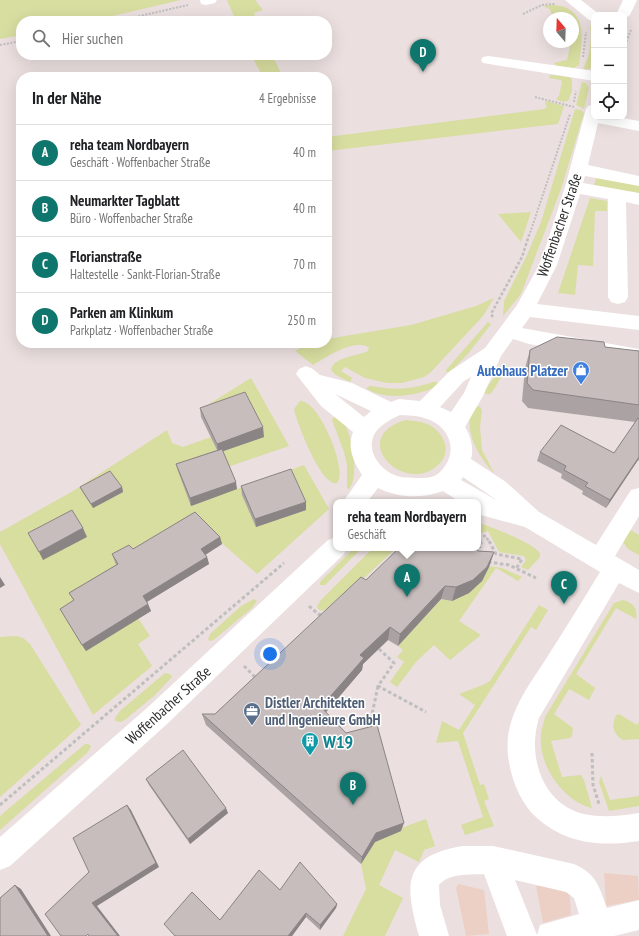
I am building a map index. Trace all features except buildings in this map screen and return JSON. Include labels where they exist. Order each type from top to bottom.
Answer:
[{"type":"street","points":[[572,0],[591,13]]},
{"type":"street","points":[[624,12],[630,0]]},
{"type":"street","points":[[488,60],[587,75]]},
{"type":"street","points":[[627,109],[639,111]]},
{"type":"street","name":"Woffenbacher Straße","points":[[454,426],[475,391],[492,353],[525,309],[548,265],[574,187],[591,120]]},
{"type":"street","points":[[618,120],[639,126]]},
{"type":"street","points":[[579,169],[639,181]]},
{"type":"street","points":[[574,187],[639,199]]},
{"type":"street","points":[[617,195],[618,297]]},
{"type":"street","points":[[525,309],[639,323]]},
{"type":"street","points":[[509,331],[528,337],[639,357]]},
{"type":"street","name":"Woffenbacher Straße","points":[[425,409],[457,376],[492,353]]},
{"type":"street","points":[[365,429],[330,402],[311,379],[350,390],[388,410]]},
{"type":"street","points":[[409,407],[425,409],[454,426],[459,434],[463,446],[460,464],[457,470],[444,481],[431,487],[415,489],[398,495],[389,483],[375,475],[366,462],[361,451],[361,443],[365,429],[374,418],[388,410],[409,407]]},
{"type":"street","points":[[460,464],[500,488],[522,508],[531,519]]},
{"type":"street","points":[[356,499],[375,475]]},
{"type":"street","points":[[444,481],[475,499]]},
{"type":"street","points":[[639,498],[607,564],[529,710],[521,731],[519,744],[521,762],[528,785],[544,810],[578,827],[602,830],[620,830],[639,827]]},
{"type":"street","points":[[481,503],[490,508],[531,519],[639,582]]},
{"type":"street","name":"Woffenbacher Straße","points":[[0,856],[157,716],[275,606],[333,546]]},
{"type":"street","points":[[434,936],[425,899],[424,886],[426,878],[432,870],[458,861],[493,860],[574,879],[585,889],[598,925]]},
{"type":"street","points":[[493,860],[522,936]]},
{"type":"street","points":[[551,936],[639,915]]},
{"type":"path","points":[[139,16],[208,0]]},
{"type":"path","points":[[524,14],[542,5],[559,4]]},
{"type":"path","points":[[491,314],[522,257],[572,106],[587,75],[586,37],[591,25]]},
{"type":"path","points":[[627,40],[632,28]]},
{"type":"path","points":[[0,45],[16,42]]},
{"type":"path","points":[[535,97],[591,112]]},
{"type":"path","points":[[481,537],[485,536],[496,554],[522,559],[516,569]]},
{"type":"path","points":[[482,562],[509,566],[536,578]]},
{"type":"path","points":[[0,805],[92,728],[281,564]]},
{"type":"path","points":[[309,605],[320,614],[326,613]]},
{"type":"path","points":[[371,719],[378,686],[394,663],[379,649]]},
{"type":"path","points":[[242,664],[262,683]]},
{"type":"path","points":[[378,686],[426,712]]},
{"type":"green space","points":[[0,0],[181,0],[112,16],[16,16],[16,36],[0,39]]},
{"type":"green space","points":[[227,0],[255,0],[263,10],[254,13],[255,16],[234,16]]},
{"type":"green space","points":[[551,5],[563,7],[573,12],[551,12],[550,9],[543,6]]},
{"type":"green space","points":[[579,22],[582,34],[582,44],[579,65],[574,68],[557,66],[554,63],[567,60],[570,48],[579,48]]},
{"type":"green space","points":[[591,42],[591,68],[586,70],[583,68],[589,53]]},
{"type":"green space","points":[[254,60],[274,60],[280,72],[260,72]]},
{"type":"green space","points":[[550,75],[569,77],[572,79],[572,91],[568,101],[563,102],[556,99],[559,96],[562,82],[561,80],[549,78]]},
{"type":"green space","points":[[582,82],[586,83],[589,88],[584,109],[576,105]]},
{"type":"green space","points":[[545,102],[564,106],[558,124],[332,150],[332,136],[544,109],[547,107]]},
{"type":"green space","points":[[575,109],[581,110],[584,113],[561,189],[521,294],[503,316],[504,301],[527,255],[541,222]]},
{"type":"green space","points":[[597,176],[639,184],[639,196],[593,188]]},
{"type":"green space","points":[[590,198],[607,201],[607,211],[595,211],[593,266],[578,265],[575,295],[558,293]]},
{"type":"green space","points":[[531,212],[521,242],[498,214]]},
{"type":"green space","points":[[494,298],[483,316],[430,373],[424,377],[402,383],[387,383],[365,378],[345,367],[341,371],[352,378],[350,382],[336,375],[331,370],[336,362],[368,351],[369,348],[363,345],[356,345],[341,350],[313,365],[295,351],[301,348],[332,348],[332,338],[411,325],[476,306]]},
{"type":"green space","points":[[488,322],[491,324],[467,355],[450,372],[446,372],[446,370]]},
{"type":"green space","points":[[505,363],[508,367],[492,392],[490,394],[485,394],[485,390]]},
{"type":"green space","points":[[251,378],[289,446],[207,474],[237,489],[304,465],[329,509],[257,574],[208,531],[115,562],[121,572],[73,600],[78,608],[86,651],[138,618],[150,636],[138,644],[152,666],[93,715],[0,544],[0,532],[73,491],[167,430],[172,443],[183,447],[211,437],[218,453],[214,413],[209,404]]},
{"type":"green space","points":[[437,382],[437,386],[421,392],[401,396],[381,395],[366,388],[370,386],[387,388],[417,387]]},
{"type":"green space","points":[[300,401],[307,404],[315,412],[323,423],[330,437],[339,465],[339,476],[337,483],[331,482],[324,475],[317,465],[305,440],[294,409]]},
{"type":"green space","points":[[479,406],[482,410],[480,427],[482,450],[494,473],[484,462],[476,448],[471,433],[470,417],[476,407]]},
{"type":"green space","points":[[335,416],[343,421],[346,427],[354,455],[354,475],[349,489],[347,488],[347,465],[344,452],[332,420]]},
{"type":"green space","points":[[406,420],[427,424],[437,431],[444,441],[446,452],[444,458],[440,463],[426,472],[412,474],[398,470],[387,461],[381,451],[381,439],[389,428]]},
{"type":"green space","points":[[481,523],[529,544],[540,553],[540,557],[528,570],[521,567],[526,560],[524,556],[499,552],[488,531],[481,533]]},
{"type":"green space","points":[[627,528],[639,535],[639,555],[628,549],[623,542]]},
{"type":"green space","points":[[351,551],[359,551],[325,585],[320,585],[320,582]]},
{"type":"green space","points":[[370,551],[393,551],[360,582],[348,589],[322,611],[318,609],[317,606],[321,600]]},
{"type":"green space","points":[[489,566],[502,568],[522,577],[518,581],[496,568],[459,621],[481,635],[450,660],[434,645],[416,662],[397,687],[390,682],[404,662],[397,657],[403,650],[398,646],[441,599],[452,601]]},
{"type":"green space","points":[[254,599],[257,601],[252,608],[216,638],[211,641],[208,640],[210,634],[241,606]]},
{"type":"green space","points":[[623,600],[634,606],[636,619],[616,608],[576,674],[595,688],[589,700],[569,689],[554,714],[573,728],[572,736],[570,738],[551,741],[562,777],[581,775],[584,780],[592,808],[571,798],[554,780],[544,758],[541,746],[541,733],[545,717],[614,603]]},
{"type":"green space","points":[[539,605],[548,610],[536,630],[531,627],[463,733],[480,785],[484,784],[489,799],[484,801],[494,826],[465,835],[461,825],[483,817],[458,741],[436,743],[442,721],[459,730],[475,705],[459,694],[490,681]]},
{"type":"green space","points":[[16,636],[23,638],[30,644],[81,725],[0,797],[0,637]]},
{"type":"green space","points":[[165,673],[170,674],[172,677],[155,695],[126,719],[121,722],[115,721],[115,718],[120,711]]},
{"type":"green space","points":[[619,714],[637,725],[639,722],[639,739],[623,740],[617,735],[613,726],[616,715]]},
{"type":"green space","points":[[85,744],[91,746],[88,752],[0,830],[0,816]]},
{"type":"green space","points":[[601,776],[610,800],[639,796],[639,806],[609,811],[599,782]]},
{"type":"green space","points":[[426,819],[435,846],[424,850],[419,862],[395,850],[379,885],[403,898],[385,936],[343,936],[366,889],[361,864],[375,842],[401,831],[401,828]]},
{"type":"sand","points":[[604,873],[638,876],[639,900],[606,906]]},
{"type":"sand","points":[[458,884],[484,890],[489,934],[466,936],[456,888]]},
{"type":"sand","points":[[536,886],[569,886],[571,915],[543,923]]},
{"type":"place","name":"Parken am Klinkum","points":[[423,72]]},
{"type":"place","name":"Autohaus Platzer","points":[[581,385]]},
{"type":"place","name":"reha team Nordbayern","points":[[407,597]]},
{"type":"place","name":"Florianstraße","points":[[564,604]]},
{"type":"place","name":"Distler Architekten und Ingenieure GmbH","points":[[252,726]]},
{"type":"place","name":"W19","points":[[310,756]]},
{"type":"place","name":"Neumarkter Tagblatt","points":[[353,805]]}]
